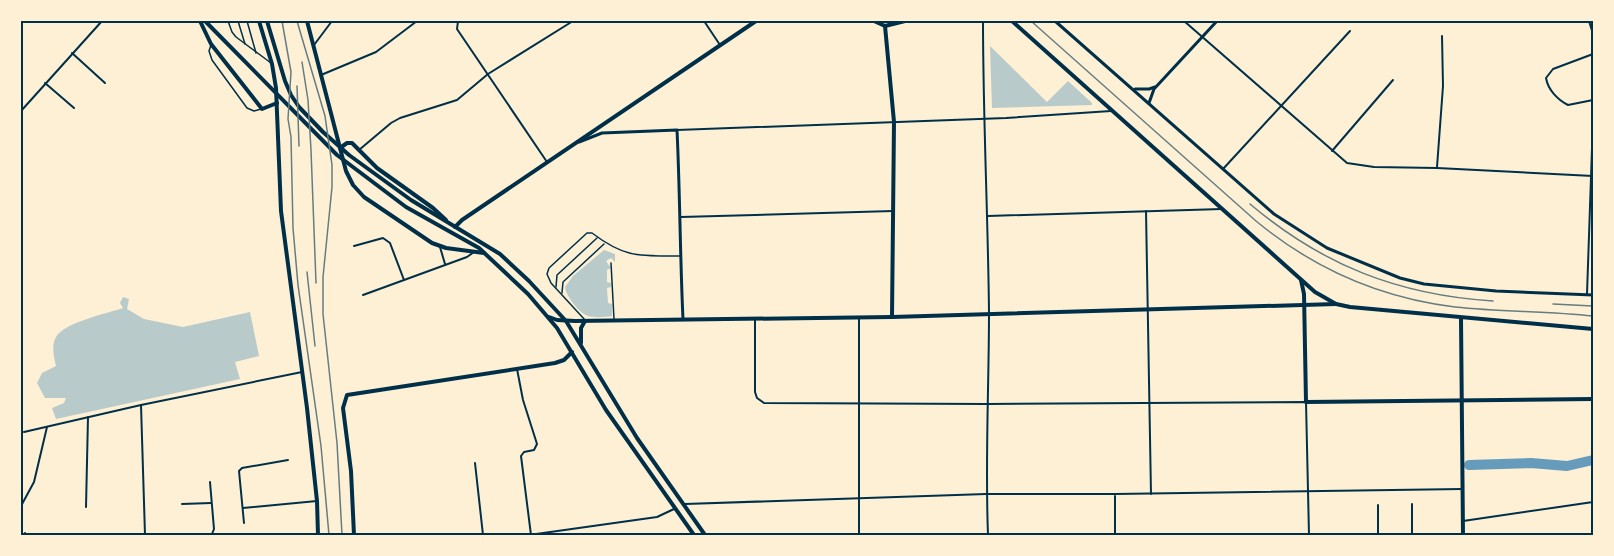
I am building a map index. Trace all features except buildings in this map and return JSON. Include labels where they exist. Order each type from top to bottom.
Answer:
[{"type":"main road","points":[[200,21],[211,44],[262,109],[277,102]]},
{"type":"main road","points":[[205,21],[337,156],[406,207],[474,244],[528,294],[548,317],[572,352],[606,410],[694,535]]},
{"type":"main road","points":[[259,21],[272,64],[277,102],[280,211],[302,372],[317,501],[318,535]]},
{"type":"main road","points":[[267,21],[285,81],[295,102],[343,151],[411,200],[500,254],[566,321],[637,438],[705,535]]},
{"type":"main road","points":[[307,21],[348,176],[360,194],[375,206],[440,246],[485,253]]},
{"type":"main road","points":[[455,227],[462,220],[756,21]]},
{"type":"main road","points":[[874,21],[885,26],[905,21]]},
{"type":"main road","points":[[1012,21],[1318,294],[1336,304]]},
{"type":"main road","points":[[885,26],[894,122],[892,317]]},
{"type":"main road","points":[[340,149],[350,142],[377,168],[433,208],[448,223]]},
{"type":"main road","points":[[1301,279],[1304,288],[1306,402],[1593,399]]},
{"type":"main road","points":[[548,317],[566,321],[754,320],[1336,304],[1461,318],[1593,329]]},
{"type":"main road","points":[[1461,318],[1463,535]]},
{"type":"main road","points":[[581,344],[581,328],[585,321]]},
{"type":"main road","points":[[354,535],[351,471],[343,408],[345,398],[351,394],[561,362],[572,352]]},
{"type":"street","points":[[21,111],[102,21]]},
{"type":"street","points":[[313,45],[332,21]]},
{"type":"street","points":[[321,75],[376,52],[417,21]]},
{"type":"street","points":[[458,21],[459,32],[548,162]]},
{"type":"street","points":[[359,150],[390,123],[409,114],[457,100],[488,74],[573,21]]},
{"type":"street","points":[[704,21],[720,45]]},
{"type":"street","points":[[983,21],[989,314],[986,494],[988,535]]},
{"type":"street","points":[[1055,21],[1274,214],[1327,248],[1400,278],[1424,284],[1496,291],[1593,295]]},
{"type":"street","points":[[1184,21],[1347,163],[1374,167],[1592,176]]},
{"type":"street","points":[[1149,103],[1157,86],[1217,21]]},
{"type":"street","points":[[1589,21],[1593,34]]},
{"type":"street","points":[[1223,169],[1350,31]]},
{"type":"street","points":[[1437,168],[1443,86],[1442,36]]},
{"type":"street","points":[[72,53],[105,83]]},
{"type":"street","points":[[1593,54],[1553,69],[1546,78],[1555,94],[1568,105],[1593,100]]},
{"type":"street","points":[[1332,151],[1393,80]]},
{"type":"street","points":[[45,83],[74,108]]},
{"type":"street","points":[[1133,89],[1149,89],[1157,86]]},
{"type":"street","points":[[579,142],[602,133],[1112,111]]},
{"type":"street","points":[[1587,294],[1593,119]]},
{"type":"street","points":[[677,130],[683,320]]},
{"type":"street","points":[[988,216],[1222,209]]},
{"type":"street","points":[[681,217],[893,211]]},
{"type":"street","points":[[1146,211],[1151,494]]},
{"type":"street","points":[[354,246],[386,239],[390,243],[404,280]]},
{"type":"street","points":[[440,246],[446,264]]},
{"type":"street","points":[[363,295],[467,257],[475,251]]},
{"type":"street","points":[[859,317],[859,535]]},
{"type":"street","points":[[754,320],[754,387],[755,394],[761,402],[859,404],[1306,402],[1309,535]]},
{"type":"street","points":[[517,369],[522,400],[537,444],[536,449],[524,452],[521,456],[530,535],[657,517],[674,508]]},
{"type":"street","points":[[24,432],[302,372]]},
{"type":"street","points":[[141,405],[145,535]]},
{"type":"street","points":[[86,507],[88,417]]},
{"type":"street","points":[[21,507],[34,482],[48,426]]},
{"type":"street","points":[[244,523],[239,471],[242,468],[288,460]]},
{"type":"street","points":[[475,463],[483,535]]},
{"type":"street","points":[[209,535],[214,531],[210,482]]},
{"type":"street","points":[[682,504],[986,494],[1115,495],[1462,489]]},
{"type":"street","points":[[1115,495],[1115,535]]},
{"type":"street","points":[[243,508],[317,501]]},
{"type":"street","points":[[1463,521],[1593,502]]},
{"type":"street","points":[[182,504],[211,503]]},
{"type":"street","points":[[1412,504],[1412,535]]},
{"type":"street","points":[[1378,505],[1378,535]]},
{"type":"lane","points":[[228,21],[232,32],[245,45],[272,64]]},
{"type":"lane","points":[[238,21],[245,45]]},
{"type":"lane","points":[[247,21],[256,54]]},
{"type":"lane","points":[[211,44],[209,51],[212,60],[247,108],[254,111],[262,109]]},
{"type":"lane","points":[[585,321],[548,277],[549,268],[587,233],[592,233],[605,243],[628,254],[680,256]]},
{"type":"lane","points":[[556,288],[557,275],[598,237]]},
{"type":"lane","points":[[563,296],[561,288],[563,282],[605,243]]},
{"type":"lane","points":[[611,263],[614,320]]},
{"type":"shaded area","points":[[990,46],[1047,102],[1068,81],[1092,105],[992,108]]},
{"type":"shaded area","points":[[604,250],[615,254],[615,262],[611,258],[606,261],[611,268],[607,270],[607,282],[611,283],[611,287],[607,288],[608,303],[612,304],[612,316],[588,316],[574,304],[565,287],[573,276]]},
{"type":"shaded area","points":[[123,297],[129,299],[127,309],[144,319],[183,327],[250,312],[259,356],[235,362],[240,379],[56,419],[52,408],[64,403],[66,398],[45,398],[37,383],[42,373],[56,366],[54,340],[68,327],[123,308],[120,303]]},
{"type":"waterway","points":[[1469,465],[1531,463],[1567,466],[1593,460]]},
{"type":"railway","points":[[282,21],[291,72],[288,119],[291,137],[293,228],[298,285],[321,446],[329,535]]},
{"type":"railway","points":[[297,21],[325,116],[332,165],[323,277],[323,314],[337,443],[342,535]]},
{"type":"railway","points":[[1031,21],[1256,221],[1278,238],[1325,267],[1375,288],[1428,303],[1472,309],[1593,316]]},
{"type":"railway","points":[[302,62],[308,100],[316,283]]},
{"type":"railway","points":[[297,86],[299,146]]},
{"type":"railway","points":[[1250,204],[1305,244],[1363,273],[1425,292],[1493,301]]},
{"type":"railway","points":[[307,272],[315,346]]},
{"type":"railway","points":[[1553,304],[1593,306]]}]
